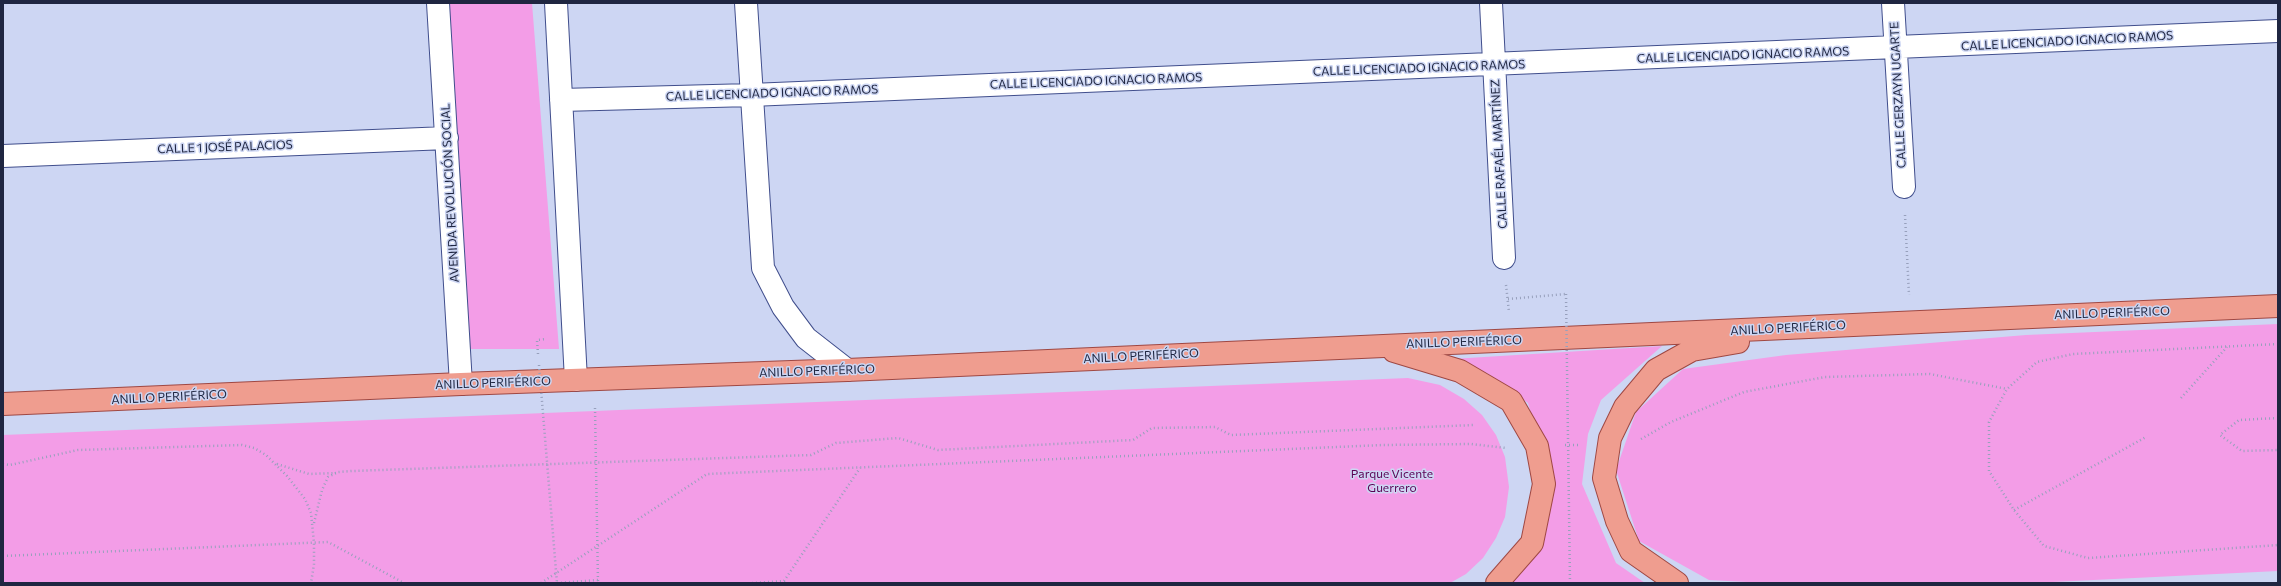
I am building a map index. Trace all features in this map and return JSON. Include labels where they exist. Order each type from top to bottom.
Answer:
[{"type":"main road","name":"ANILLO PERIFÉRICO","points":[[3,404],[461,384],[847,370],[2278,306]]},
{"type":"main road","points":[[1676,583],[1631,551],[1617,521],[1604,478],[1608,444],[1625,407],[1656,370],[1692,350],[1823,326]]},
{"type":"main road","points":[[1378,346],[1460,371],[1511,401],[1537,446],[1544,484],[1532,543],[1497,583]]},
{"type":"street","name":"AVENIDA REVOLUCIÓN SOCIAL","points":[[438,3],[461,384]]},
{"type":"street","points":[[556,3],[561,100],[585,380]]},
{"type":"street","points":[[746,3],[763,268],[783,307],[806,338],[847,370]]},
{"type":"street","name":"CALLE RAFAÉL MARTÍNEZ","points":[[1491,3],[1504,258]]},
{"type":"street","name":"CALLE GERZAYN UGARTE","points":[[1893,3],[1904,187]]},
{"type":"street","name":"CALLE LICENCIADO IGNACIO RAMOS","points":[[561,100],[751,95],[2278,31]]},
{"type":"street","name":"CALLE 1 JOSÉ PALACIOS","points":[[3,156],[446,138]]},
{"type":"path","points":[[1904,187],[1910,322]]},
{"type":"path","points":[[1508,299],[1566,294],[1570,583]]},
{"type":"path","points":[[2278,344],[2073,354],[2037,362],[2007,389],[1989,422],[1989,471],[2014,510],[2044,546],[2088,558],[2278,545]]},
{"type":"path","points":[[2181,398],[2227,346]]},
{"type":"path","points":[[539,365],[557,583],[575,581],[598,582],[597,545],[585,380]]},
{"type":"path","points":[[541,583],[707,474],[1383,445],[1470,444],[1501,448],[1608,444],[1642,439],[1671,422],[1744,392],[1825,377],[1930,374],[2007,389]]},
{"type":"path","points":[[2278,418],[2240,420],[2220,435],[2242,451],[2278,450]]},
{"type":"path","points":[[277,464],[308,474],[811,455],[836,442],[898,438],[938,450],[1133,440],[1152,428],[1215,427],[1231,435],[1474,425]]},
{"type":"path","points":[[2014,510],[2146,437]]},
{"type":"path","points":[[3,464],[10,465],[78,450],[242,445],[254,448],[266,454],[277,464],[305,499],[314,523]]},
{"type":"path","points":[[752,583],[784,581],[860,468]]},
{"type":"path","points":[[310,583],[314,564],[314,523],[322,490],[328,477],[338,472]]},
{"type":"path","points":[[3,556],[328,542],[404,583]]},
{"type":"green space","points":[[441,3],[532,3],[559,349],[462,349]]},
{"type":"green space","points":[[2278,324],[2278,571],[2032,583],[1766,583],[1709,580],[1639,541],[1616,470],[1636,412],[1683,369],[1786,355],[2026,335]]},
{"type":"green space","points":[[1662,346],[1601,400],[1588,434],[1582,484],[1616,563],[1645,583],[1504,583],[1549,478],[1528,403],[1487,373],[1452,359]]},
{"type":"green space","name":"Parque Vicente Guerrero","points":[[1408,378],[1440,385],[1464,399],[1482,415],[1496,435],[1505,457],[1509,487],[1505,517],[1496,538],[1483,558],[1466,574],[1450,583],[3,583],[3,435]]}]
